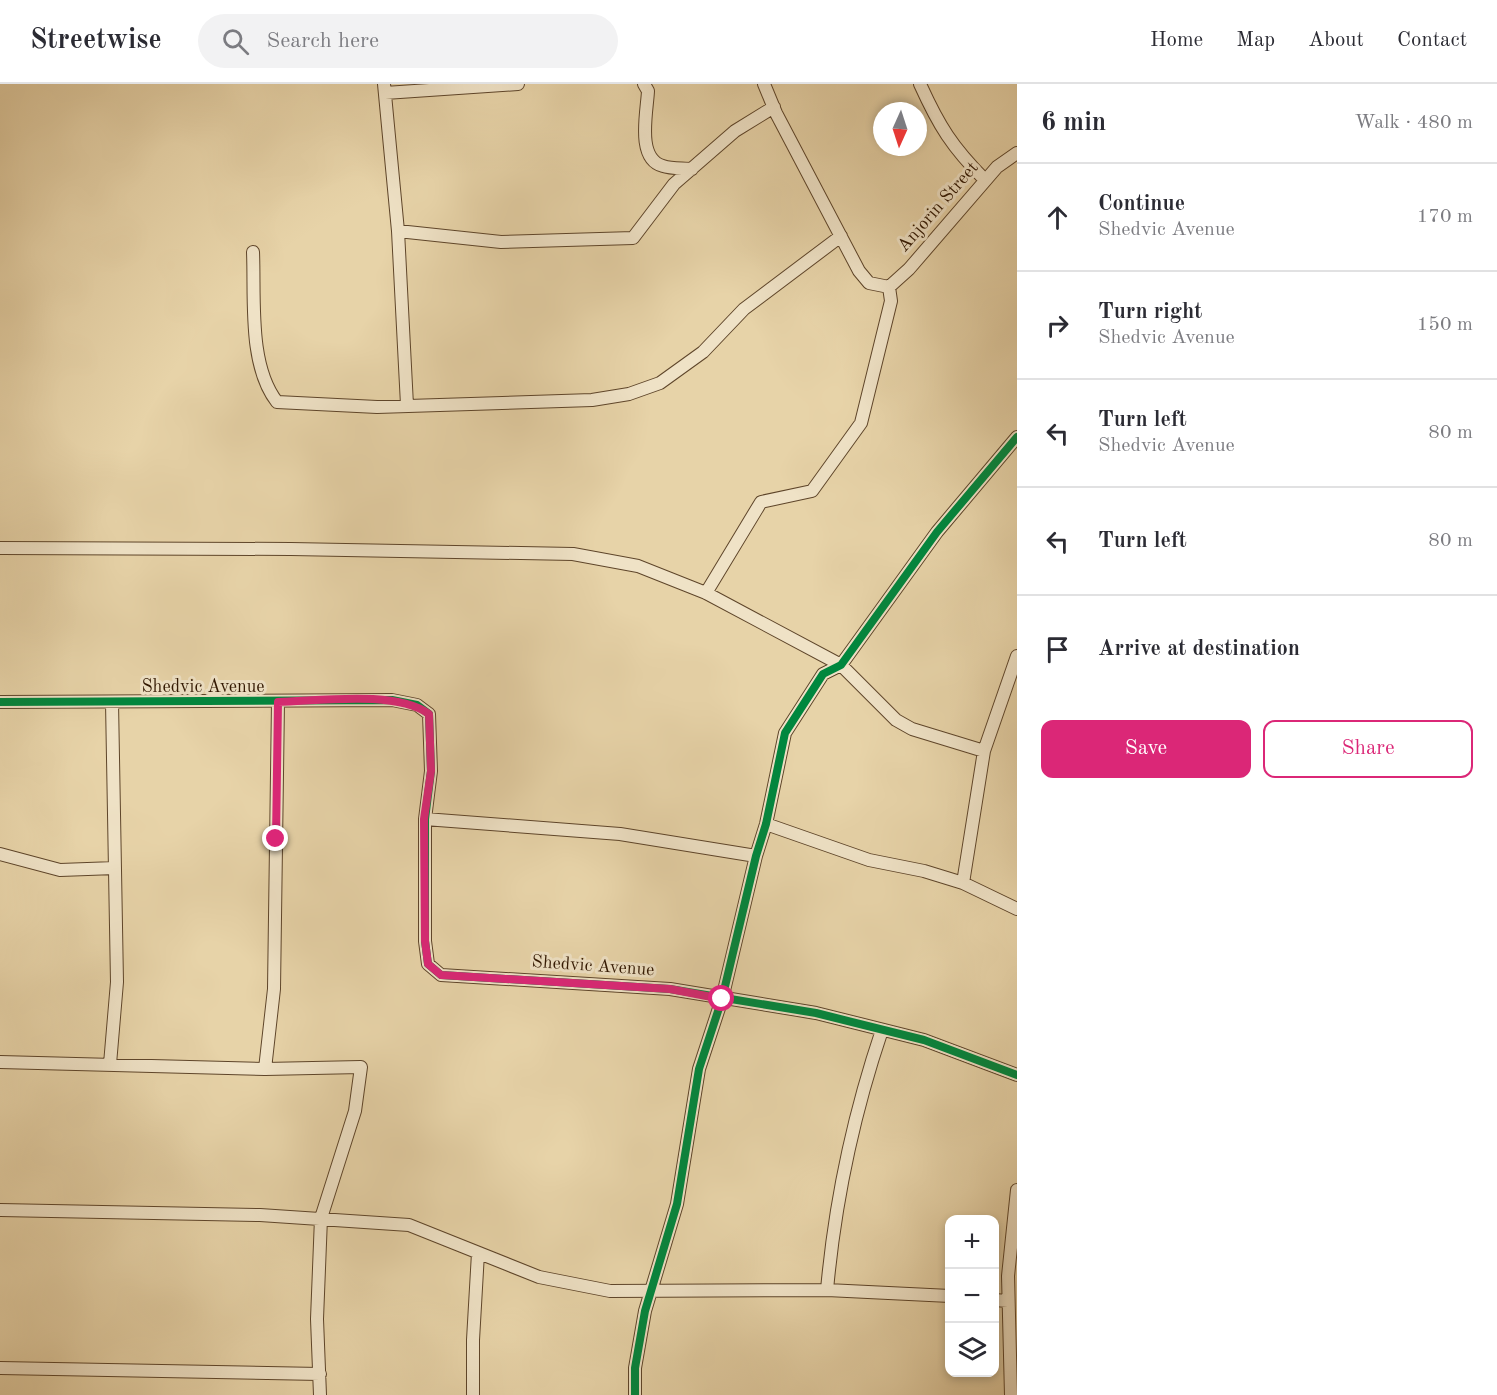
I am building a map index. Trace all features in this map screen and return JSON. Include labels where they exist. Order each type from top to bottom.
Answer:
[{"type":"street","points":[[407,405],[398,231],[385,88],[518,84]]},
{"type":"street","points":[[644,84],[648,92],[646,141],[650,157],[661,166],[692,169]]},
{"type":"street","points":[[706,593],[761,502],[812,491],[861,423],[891,301],[889,288],[869,283],[859,271],[764,84]]},
{"type":"street","points":[[920,84],[945,135],[985,180]]},
{"type":"street","points":[[398,231],[501,242],[633,237],[674,184],[735,131],[774,107]]},
{"type":"street","name":"Anjorin Street","points":[[889,288],[909,269],[997,167],[1017,153]]},
{"type":"street","points":[[253,252],[257,357],[267,390],[277,402],[295,405],[407,405],[592,400],[629,393],[660,383],[703,352],[744,309],[841,236]]},
{"type":"street","points":[[635,1395],[635,1368],[649,1293],[677,1204],[699,1070],[722,999],[756,856],[766,824],[785,733],[823,674],[841,666],[937,532],[1017,437]]},
{"type":"street","points":[[0,548],[291,549],[573,554],[638,566],[706,593],[841,666],[896,720],[912,729],[984,751]]},
{"type":"street","points":[[963,883],[984,751],[1017,656]]},
{"type":"street","name":"Shedvic Avenue","points":[[0,702],[392,700],[417,705],[429,714],[431,771],[424,819],[425,941],[428,964],[441,975],[670,989],[816,1013],[924,1040],[1017,1075]]},
{"type":"street","points":[[110,1064],[117,982],[112,702]]},
{"type":"street","points":[[265,1069],[274,989],[278,702]]},
{"type":"street","points":[[424,819],[620,834],[756,856]]},
{"type":"street","points":[[766,824],[868,860],[963,883],[1017,909]]},
{"type":"street","points":[[0,854],[60,870],[115,868]]},
{"type":"street","points":[[827,1290],[839,1186],[864,1085],[882,1030]]},
{"type":"street","points":[[0,1062],[265,1069],[361,1066],[355,1111],[321,1218],[317,1319],[320,1395]]},
{"type":"street","points":[[1011,1395],[1008,1301],[1017,1190]]},
{"type":"street","points":[[0,1210],[321,1218],[409,1225],[539,1277],[610,1291],[649,1293],[827,1290],[945,1296]]},
{"type":"street","points":[[473,1395],[473,1340],[478,1253]]},
{"type":"street","points":[[999,1300],[1008,1301]]},
{"type":"street","points":[[0,1368],[320,1374]]},
{"type":"cycle path","points":[[635,1395],[635,1368],[645,1311],[677,1204],[699,1069],[722,999],[756,856],[766,824],[785,733],[823,674],[841,665],[937,532],[1017,437]]},
{"type":"cycle path","points":[[0,702],[392,700],[417,705],[429,714],[431,771],[425,819],[425,941],[428,964],[441,975],[670,989],[816,1013],[924,1040],[1017,1075]]},
{"type":"route","points":[[276,839],[278,702],[392,700],[417,705],[429,714],[431,771],[424,819],[425,941],[428,964],[441,975],[670,989],[722,999]]}]
